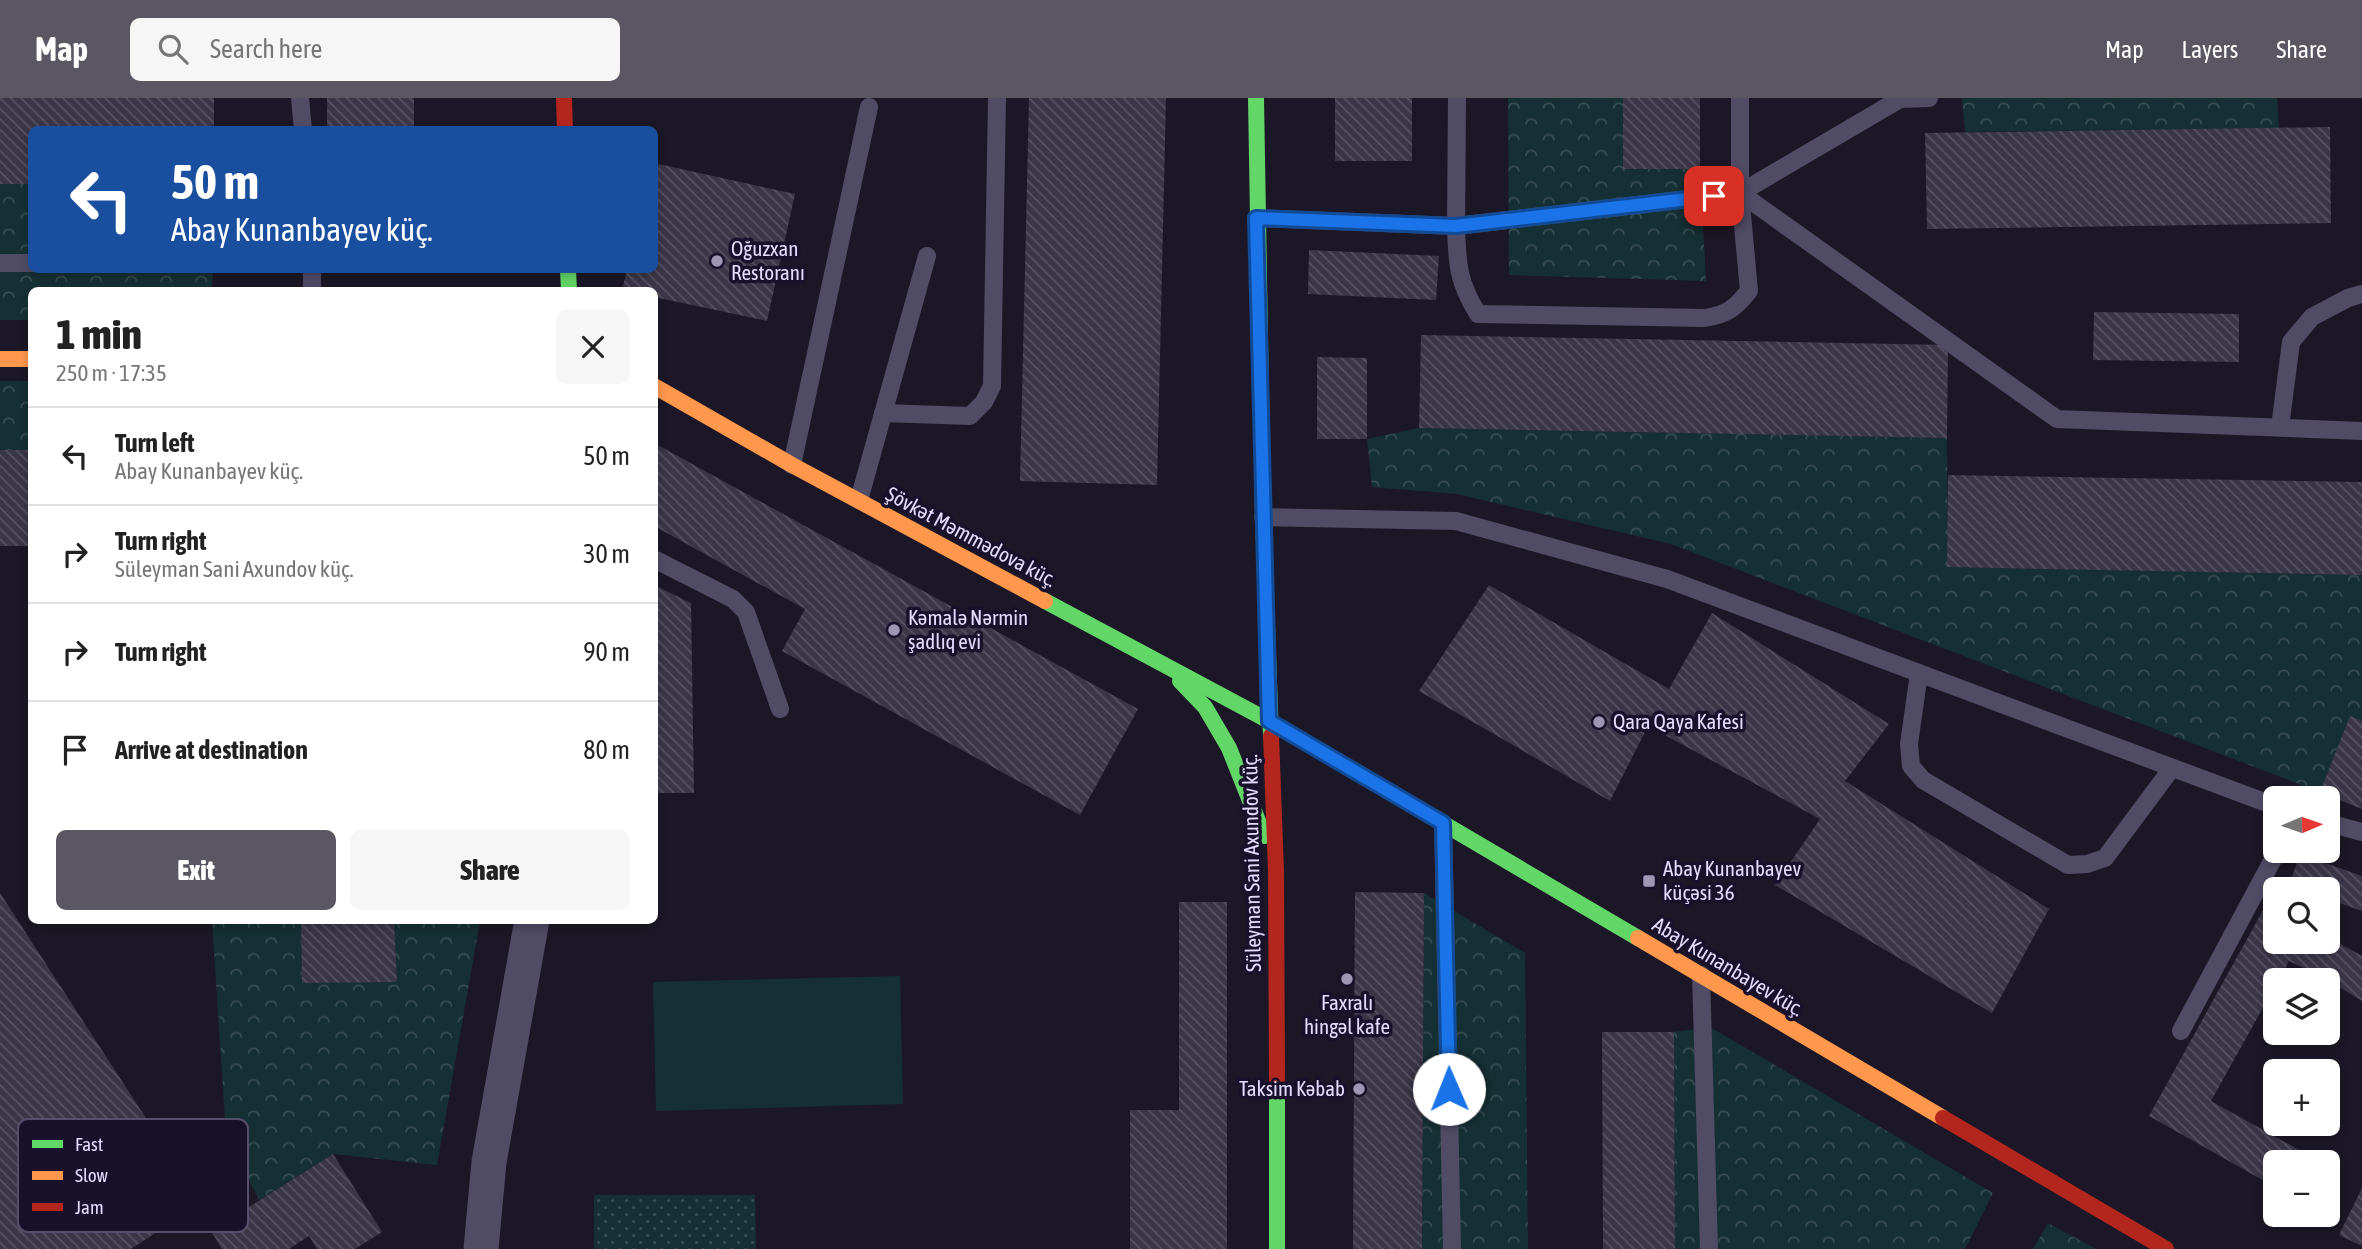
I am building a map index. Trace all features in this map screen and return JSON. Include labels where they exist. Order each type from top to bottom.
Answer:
[{"type":"street","points":[[564,98],[565,126]]},
{"type":"street","name":"Süleyman Sani Axundov küç.","points":[[1256,98],[1263,517],[1276,871],[1277,1249]]},
{"type":"street","points":[[0,359],[28,359]]},
{"type":"street","name":"Şövkət Məmmədova küç.","points":[[658,388],[792,465],[1269,721]]},
{"type":"street","points":[[1164,664],[1205,707],[1229,748],[1276,871]]},
{"type":"street","name":"Abay Kunanbayev küç.","points":[[1269,721],[2166,1249]]},
{"type":"street","points":[[481,1249],[489,1163],[531,924]]},
{"type":"lane","points":[[300,98],[303,126]]},
{"type":"lane","points":[[883,414],[970,416],[984,402],[992,386],[997,98]]},
{"type":"lane","points":[[1457,98],[1457,262],[1465,293],[1478,314],[1704,318],[1725,315],[1749,291],[1740,193],[1740,98]]},
{"type":"lane","points":[[1256,218],[1456,226],[1740,193],[1900,99],[1930,98]]},
{"type":"lane","points":[[792,465],[869,107]]},
{"type":"lane","points":[[1740,193],[2057,419],[2362,430]]},
{"type":"lane","points":[[859,500],[927,256]]},
{"type":"lane","points":[[0,263],[28,263]]},
{"type":"lane","points":[[2280,427],[2291,342],[2312,317],[2348,298],[2362,294]]},
{"type":"lane","points":[[1263,517],[1456,521],[1667,579],[2263,802]]},
{"type":"lane","points":[[658,561],[733,599],[746,612],[780,709]]},
{"type":"lane","points":[[1919,673],[1909,744],[1911,766],[1923,780],[2068,865],[2087,864],[2105,858],[2172,768]]},
{"type":"lane","points":[[1443,823],[1452,1249]]},
{"type":"lane","points":[[2340,826],[2362,832]]},
{"type":"lane","points":[[2181,1031],[2271,863]]},
{"type":"lane","points":[[1701,975],[1709,1249]]},
{"type":"green space","points":[[1508,98],[1623,98],[1623,169],[1700,169],[1706,281],[1509,275]]},
{"type":"green space","points":[[1962,98],[2277,98],[2279,128],[1965,132]]},
{"type":"green space","points":[[0,184],[28,184],[28,273],[213,273],[212,287],[28,287],[28,320],[0,320]]},
{"type":"green space","points":[[0,381],[28,381],[28,450],[0,450]]},
{"type":"green space","points":[[1419,428],[1947,438],[1948,567],[2362,575],[2362,721],[2350,717],[2322,786],[2304,786],[1671,544],[1457,494],[1372,487],[1367,439]]},
{"type":"green space","points":[[1424,893],[1525,953],[1528,1249],[1422,1249]]},
{"type":"green space","points":[[212,924],[301,924],[302,983],[397,981],[394,924],[479,924],[437,1165],[333,1154],[259,1200],[248,1178],[248,1119],[225,1119]]},
{"type":"green space","points":[[900,976],[903,1104],[656,1111],[653,982]]},
{"type":"green space","points":[[1710,1027],[1993,1193],[1965,1249],[1675,1249],[1674,1032]]},
{"type":"green space","points":[[594,1195],[755,1195],[756,1249],[594,1249]]},
{"type":"green space","points":[[2048,1223],[2096,1249],[2033,1249]]},
{"type":"building","points":[[0,98],[214,98],[214,126],[28,126],[28,184],[0,184]]},
{"type":"building","points":[[327,98],[414,98],[414,126],[327,126]]},
{"type":"building","points":[[1029,98],[1166,98],[1157,485],[1020,481]]},
{"type":"building","points":[[1335,98],[1412,98],[1412,161],[1335,161]]},
{"type":"building","points":[[1623,98],[1700,98],[1700,169],[1623,169]]},
{"type":"building","points":[[2330,127],[2331,223],[1927,229],[1925,133]]},
{"type":"building","points":[[658,164],[795,194],[767,321],[658,298],[658,287],[623,287],[626,273],[658,273]]},
{"type":"building","points":[[1309,250],[1439,256],[1436,300],[1308,294]]},
{"type":"building","points":[[2094,312],[2239,314],[2239,362],[2093,360]]},
{"type":"building","points":[[1421,335],[1948,345],[1947,438],[1419,428]]},
{"type":"building","points":[[1317,357],[1367,358],[1367,439],[1317,439]]},
{"type":"building","name":"Kəmalə Nərmin şadlıq evi","points":[[658,445],[1138,709],[1080,815],[782,651],[805,609],[658,528]]},
{"type":"building","points":[[0,450],[28,450],[28,546],[0,546]]},
{"type":"building","points":[[1948,475],[2362,482],[2362,575],[1947,567]]},
{"type":"building","points":[[1489,585],[1669,689],[1712,613],[1889,724],[1845,781],[2049,909],[1992,1013],[1775,885],[1820,819],[1648,726],[1610,801],[1419,691]]},
{"type":"building","points":[[658,587],[691,603],[694,793],[658,793]]},
{"type":"building","points":[[2350,716],[2362,721],[2362,809],[2340,800],[2340,786],[2322,786]]},
{"type":"building","points":[[2297,863],[2325,863],[2362,876],[2362,911],[2340,903],[2340,877],[2292,877]]},
{"type":"building","points":[[1355,892],[1424,893],[1422,1249],[1353,1249]]},
{"type":"building","points":[[0,893],[147,1119],[18,1119],[18,1232],[157,1232],[131,1249],[0,1249]]},
{"type":"building","points":[[1179,902],[1227,902],[1227,1249],[1130,1249],[1130,1110],[1179,1110]]},
{"type":"building","points":[[2263,910],[2263,954],[2340,954],[2340,944],[2362,956],[2362,1001],[2340,987],[2340,968],[2303,968],[2289,961],[2285,968],[2263,968],[2263,1008],[2211,1101],[2263,1130],[2263,1136],[2274,1136],[2299,1150],[2263,1150],[2263,1180],[2149,1116]]},
{"type":"building","points":[[301,924],[394,924],[397,982],[302,983]]},
{"type":"building","points":[[1602,1032],[1674,1032],[1675,1249],[1603,1249]]},
{"type":"building","points":[[333,1154],[382,1232],[355,1249],[317,1249],[309,1236],[289,1249],[222,1249],[212,1232],[248,1232],[248,1208]]},
{"type":"building","points":[[2362,1188],[2362,1246],[2339,1235]]},
{"type":"traffic: fast","points":[[1256,98],[1263,517],[1271,736]]},
{"type":"traffic: fast","points":[[568,273],[569,287]]},
{"type":"traffic: fast","points":[[1045,601],[1269,721],[1638,938]]},
{"type":"traffic: fast","points":[[1180,681],[1205,707],[1229,748],[1264,836]]},
{"type":"traffic: fast","points":[[1277,1082],[1277,1249]]},
{"type":"traffic: slow","points":[[0,359],[28,359]]},
{"type":"traffic: slow","points":[[658,388],[792,465],[1045,601]]},
{"type":"traffic: slow","points":[[1638,938],[1943,1118]]},
{"type":"traffic: jam","points":[[564,98],[565,126]]},
{"type":"traffic: jam","points":[[1271,736],[1276,871],[1277,1082]]},
{"type":"traffic: jam","points":[[1943,1118],[2166,1249]]},
{"type":"place","name":"Oğuzxan Restoranı","points":[[717,261]]},
{"type":"place","name":"Kəmalə Nərmin şadlıq evi","points":[[894,630]]},
{"type":"place","name":"Qara Qaya Kafesi","points":[[1599,722]]},
{"type":"place","name":"Abay Kunanbayev küçəsi 36","points":[[1649,881]]},
{"type":"place","name":"Faxralı hingəl kafe","points":[[1347,979]]},
{"type":"place","name":"Taksim Kəbab","points":[[1359,1089]]},
{"type":"route","points":[[1449,1089],[1443,823],[1269,721],[1256,218],[1456,226],[1714,196]]}]
